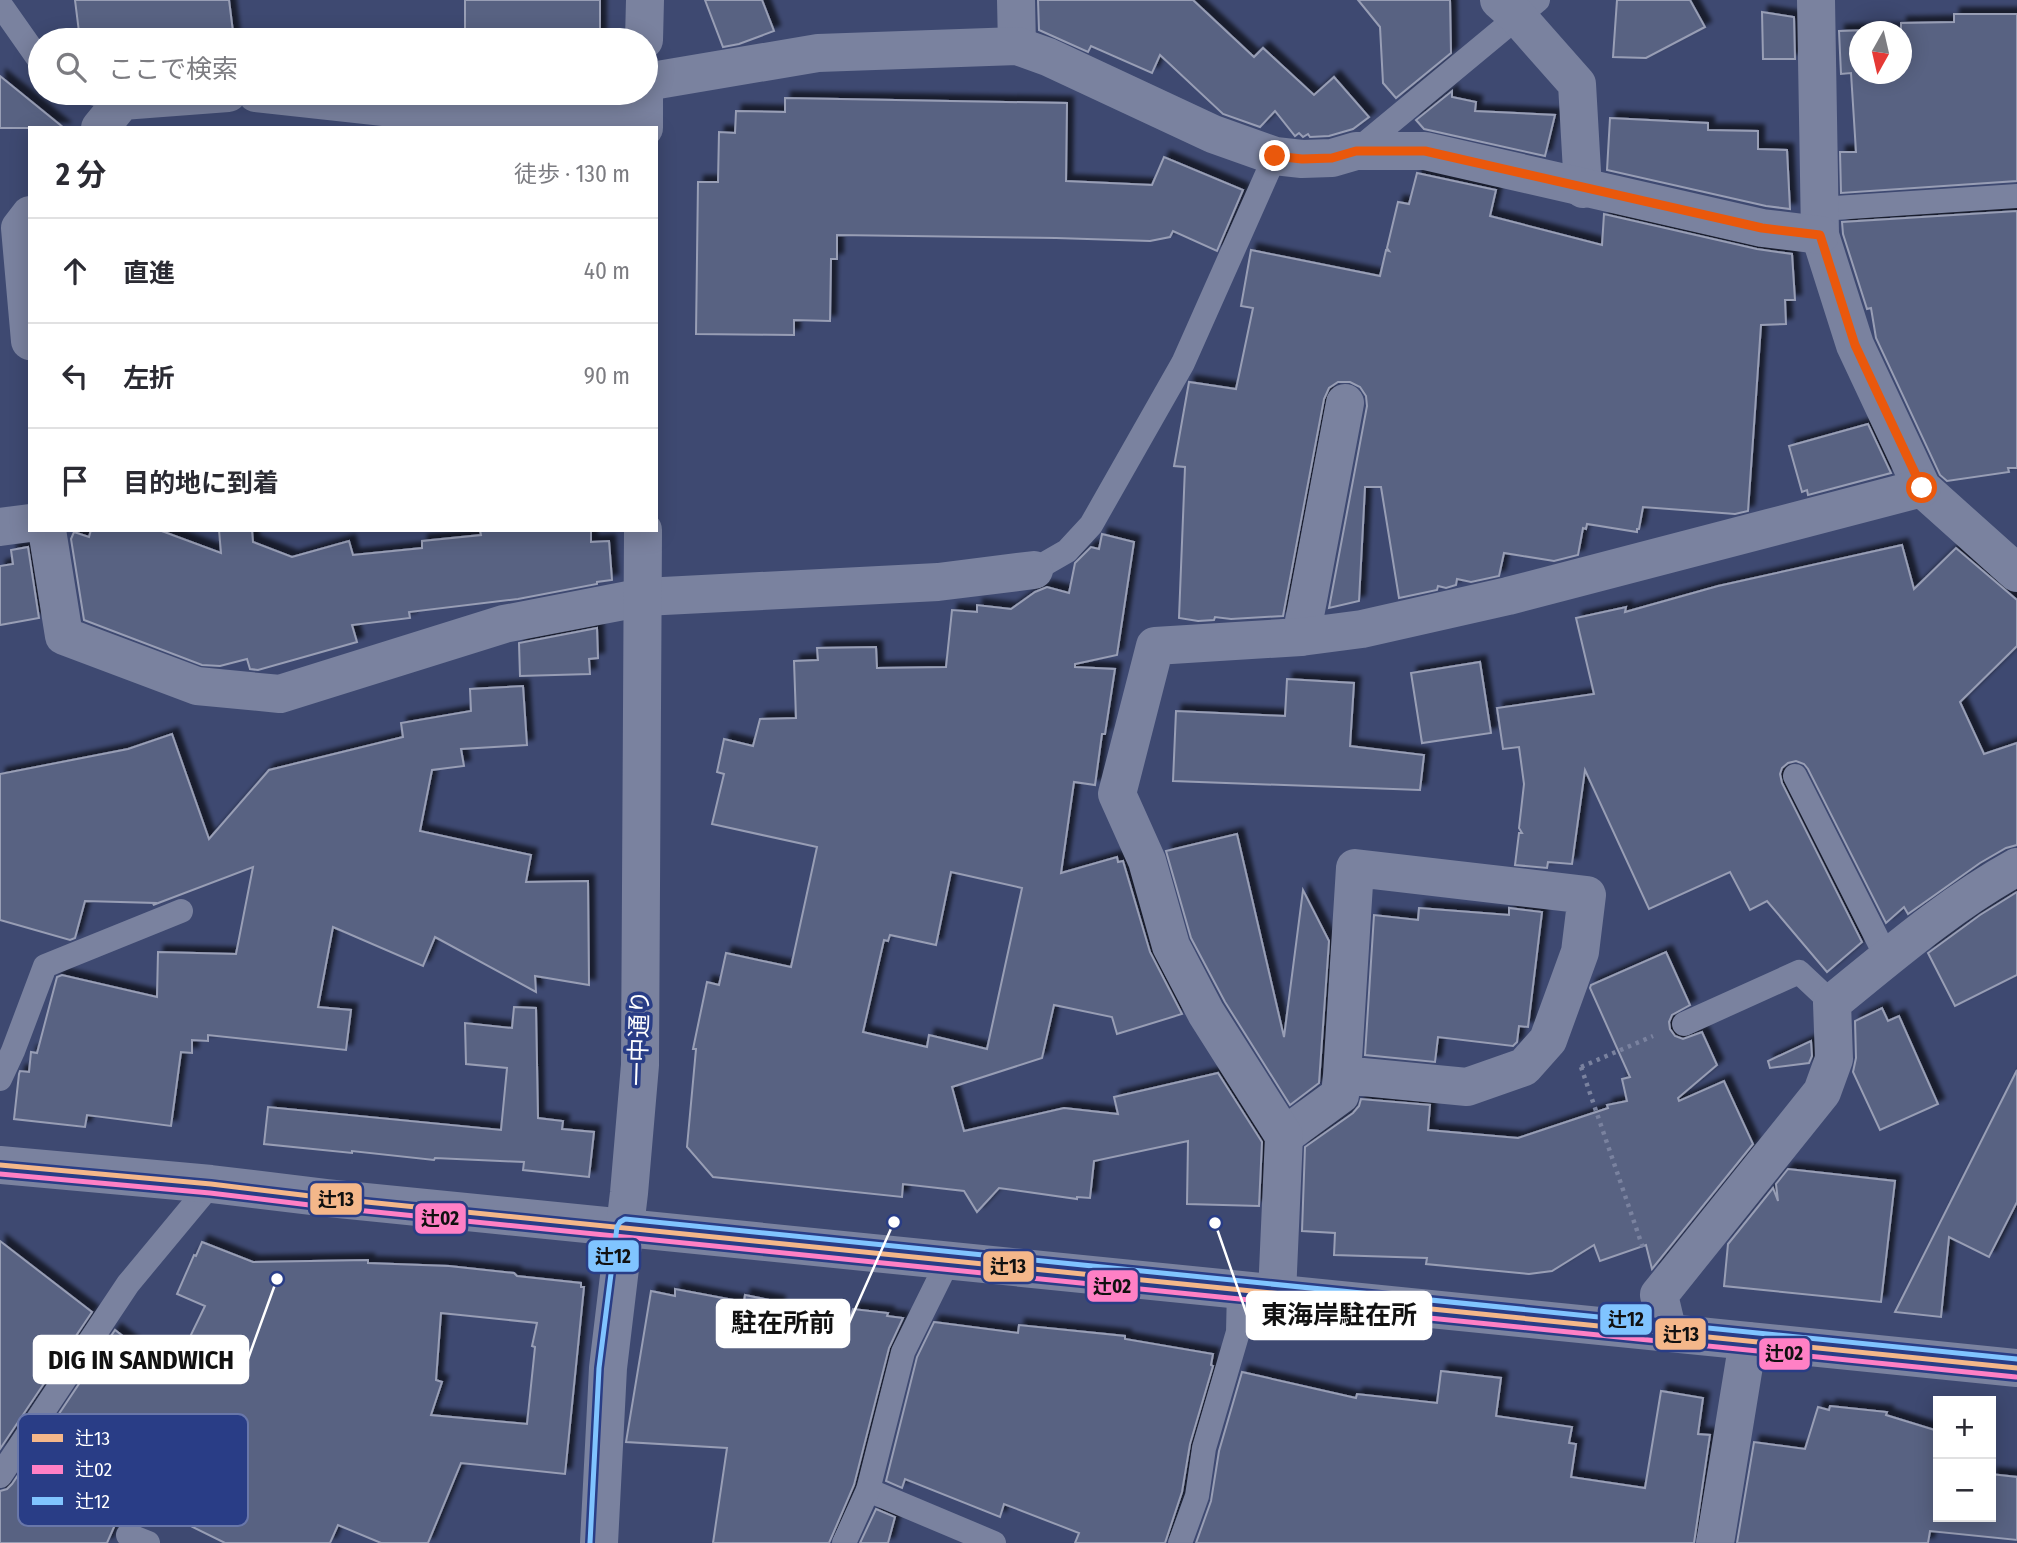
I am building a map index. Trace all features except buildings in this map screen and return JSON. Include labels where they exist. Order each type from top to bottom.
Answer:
[{"type":"street","points":[[644,28],[645,0]]},
{"type":"street","points":[[1016,0],[1017,46]]},
{"type":"street","points":[[1816,0],[1820,222],[1855,345],[1922,488],[2017,573]]},
{"type":"street","points":[[1518,5],[1577,85],[1583,189]]},
{"type":"street","points":[[658,100],[818,53],[1017,46],[1048,57],[1213,134],[1275,156],[1302,159],[1332,158],[1356,151],[1425,151],[1762,228],[1820,222]]},
{"type":"street","points":[[104,107],[122,105]]},
{"type":"street","points":[[366,105],[457,115],[628,105]]},
{"type":"street","points":[[28,218],[20,228],[28,318]]},
{"type":"street","points":[[1301,637],[1345,402]]},
{"type":"street","points":[[1277,1294],[1284,1136],[1206,1013],[1171,946],[1147,861],[1117,794],[1155,646],[1301,637],[1362,629],[1508,596],[1922,488]]},
{"type":"street","points":[[0,527],[28,523]]},
{"type":"street","points":[[47,532],[64,636],[197,686],[280,694],[504,624],[644,597],[938,582],[1034,570]]},
{"type":"street","name":"一中通り","points":[[600,1543],[608,1368],[626,1228],[640,1065],[643,532]]},
{"type":"street","points":[[1668,1333],[1659,1295],[1822,1092],[1834,1059],[1832,1003],[1887,958],[1992,881],[2017,867]]},
{"type":"street","points":[[1284,1136],[1340,1094],[1355,868],[1587,895],[1580,952],[1548,1040],[1524,1067],[1467,1087],[1342,1075]]},
{"type":"street","points":[[0,1165],[211,1184],[327,1198],[2017,1368]]},
{"type":"street","points":[[1715,1543],[1748,1341]]},
{"type":"lane","points":[[0,4],[28,44]]},
{"type":"lane","points":[[1356,151],[1518,5]]},
{"type":"lane","points":[[1034,570],[1067,551],[1091,525],[1182,363],[1275,156]]},
{"type":"lane","points":[[1820,222],[2017,196]]},
{"type":"lane","points":[[1795,776],[1887,958]]},
{"type":"lane","points":[[0,1079],[45,966],[181,911]]},
{"type":"lane","points":[[1684,1024],[1799,972],[1832,1003]]},
{"type":"lane","points":[[41,1414],[128,1284],[211,1184]]},
{"type":"lane","points":[[844,1543],[869,1490],[903,1352],[948,1261]]},
{"type":"lane","points":[[1180,1543],[1197,1496],[1204,1448],[1238,1332],[1239,1289]]},
{"type":"lane","points":[[0,1476],[18,1449]]},
{"type":"lane","points":[[869,1490],[994,1543]]},
{"type":"path","points":[[1581,1067],[1684,1024]]},
{"type":"path","points":[[1548,1040],[1581,1067],[1659,1295]]},
{"type":"transit line","name":"辻13","points":[[0,1165],[211,1184],[327,1198],[2017,1368]]},
{"type":"transit line","name":"辻02","points":[[0,1174],[210,1193],[326,1207],[2016,1377]]},
{"type":"transit line","name":"辻12","points":[[590,1543],[599,1368],[617,1227],[625,1219],[2017,1359]]},
{"type":"place","name":"駐在所前","points":[[894,1222]]},
{"type":"place","name":"東海岸駐在所","points":[[1215,1223]]},
{"type":"place","name":"DIG IN SANDWICH","points":[[277,1279]]},
{"type":"route","points":[[1275,156],[1332,158],[1356,151],[1425,151],[1762,228],[1820,235],[1855,345],[1922,488]]}]
